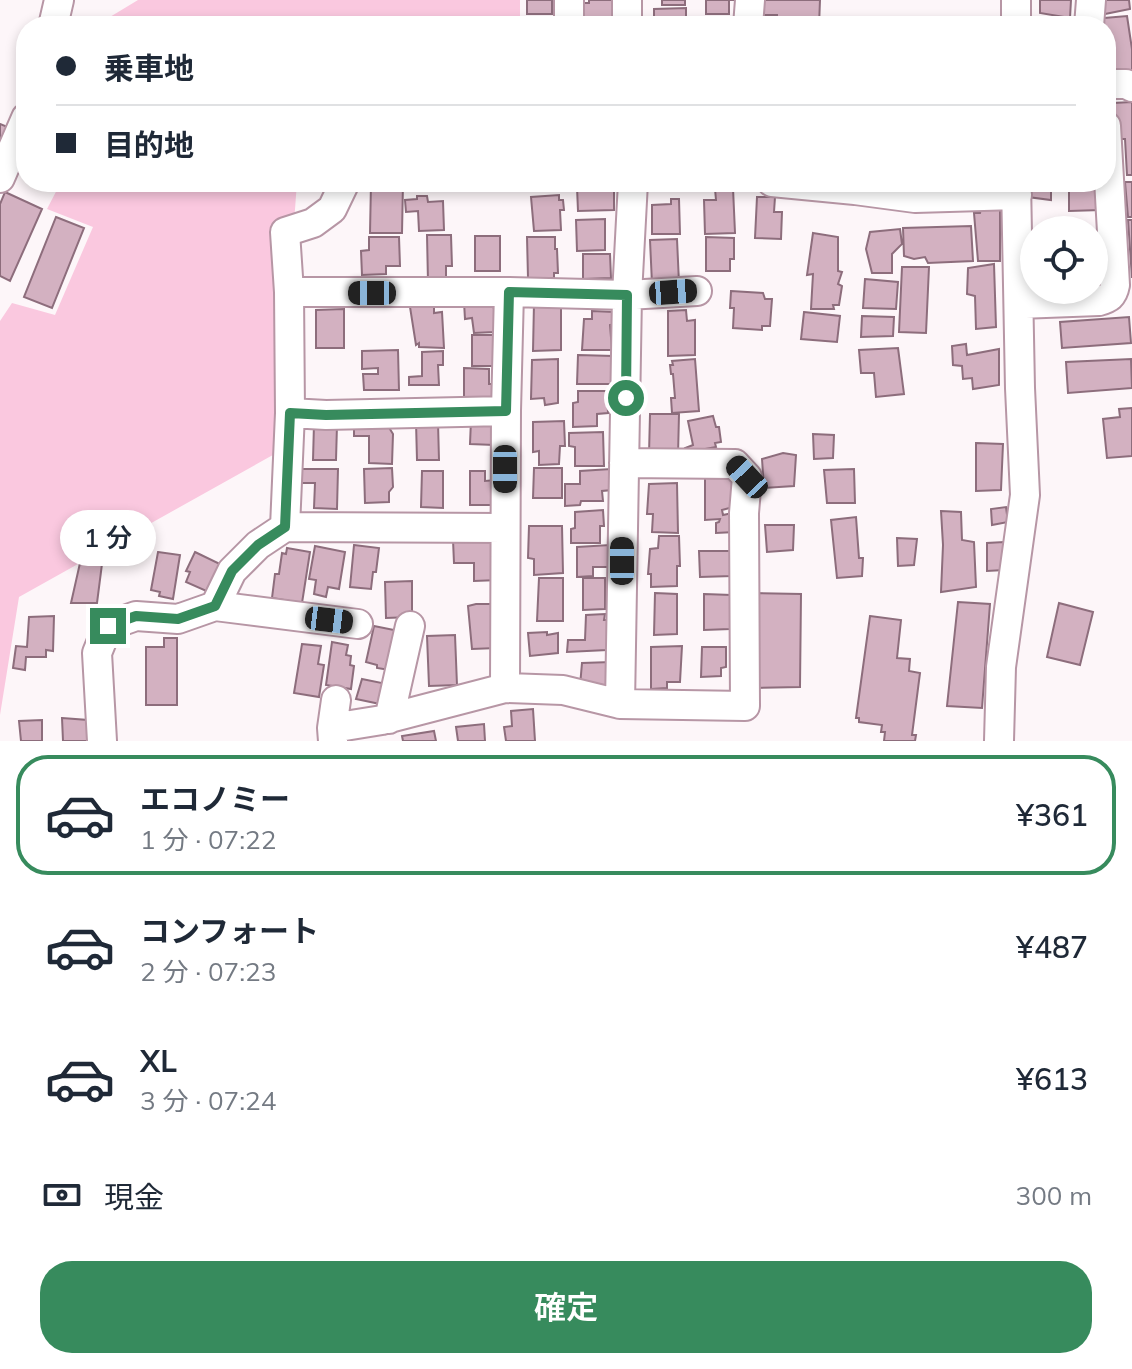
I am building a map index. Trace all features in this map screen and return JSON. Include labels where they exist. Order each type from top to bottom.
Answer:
[{"type":"street","points":[[0,178],[16,141]]},
{"type":"street","points":[[285,527],[290,413],[285,232],[313,223],[332,209],[340,192]]},
{"type":"street","points":[[620,704],[627,295],[632,192]]},
{"type":"street","points":[[870,192],[915,198],[976,192]]},
{"type":"street","points":[[999,741],[1001,667],[1025,495],[1016,192]]},
{"type":"street","points":[[1019,304],[1099,301],[1108,299],[1114,293],[1110,192]]},
{"type":"street","points":[[289,292],[627,295],[697,291]]},
{"type":"street","points":[[505,688],[509,292]]},
{"type":"street","points":[[290,413],[506,411]]},
{"type":"street","points":[[336,700],[332,734],[505,688],[563,690],[620,704],[745,706],[744,513],[747,477],[735,464],[624,463]]},
{"type":"street","points":[[215,606],[232,571],[258,545],[285,527],[505,528]]},
{"type":"street","points":[[102,741],[97,653],[108,626],[136,616],[178,619],[215,606],[358,624]]},
{"type":"street","points":[[389,719],[410,626]]},
{"type":"shaded area","points":[[138,0],[520,0],[520,16],[112,16]]},
{"type":"shaded area","points":[[56,192],[296,192],[289,292],[289,446],[19,597],[0,715],[0,321],[12,303],[55,315],[93,227],[47,209]]},
{"type":"building","points":[[527,0],[552,0],[552,14],[527,14]]},
{"type":"building","points":[[589,0],[614,0],[615,16],[583,16],[583,3],[589,3]]},
{"type":"building","points":[[662,0],[685,0],[685,5],[662,5]]},
{"type":"building","points":[[706,0],[729,0],[729,14],[706,14]]},
{"type":"building","points":[[763,0],[820,0],[819,16],[763,15]]},
{"type":"building","points":[[1040,0],[1071,0],[1070,16],[1040,13]]},
{"type":"building","points":[[1104,0],[1129,0],[1130,9],[1105,14]]},
{"type":"building","points":[[686,8],[686,16],[654,16],[654,9]]},
{"type":"building","points":[[1127,16],[1132,70],[1116,72],[1116,17]]},
{"type":"building","points":[[1132,102],[1132,175],[1127,175],[1125,139],[1116,139],[1116,103]]},
{"type":"building","points":[[0,124],[10,128],[0,153]]},
{"type":"building","points":[[1125,182],[1132,182],[1132,217],[1128,217]]},
{"type":"building","points":[[5,192],[42,209],[10,281],[0,276],[0,204]]},
{"type":"building","points":[[371,192],[403,192],[402,233],[370,233]]},
{"type":"building","points":[[577,192],[614,192],[614,210],[578,211]]},
{"type":"building","points":[[715,192],[733,192],[735,233],[705,234],[704,200],[716,200]]},
{"type":"building","points":[[1027,192],[1051,192],[1051,200],[1028,197]]},
{"type":"building","points":[[1069,192],[1100,192],[1101,210],[1069,211]]},
{"type":"building","points":[[559,195],[564,210],[560,210],[561,230],[534,231],[531,197]]},
{"type":"building","points":[[417,196],[427,196],[428,202],[443,201],[444,230],[419,231],[418,211],[406,212],[405,200],[417,199]]},
{"type":"building","points":[[757,197],[775,197],[774,212],[782,212],[781,239],[755,238]]},
{"type":"building","points":[[671,199],[679,199],[680,234],[652,234],[652,205],[671,204]]},
{"type":"building","points":[[1000,203],[1000,261],[978,261],[974,213],[980,213],[982,205]]},
{"type":"building","points":[[56,217],[84,228],[52,308],[24,297]]},
{"type":"building","points":[[605,219],[605,250],[577,251],[576,220]]},
{"type":"building","points":[[1128,220],[1132,220],[1132,278]]},
{"type":"building","points":[[971,226],[973,261],[928,263],[925,257],[914,259],[904,256],[903,228]]},
{"type":"building","points":[[900,229],[902,244],[892,254],[892,273],[872,273],[866,249],[870,232]]},
{"type":"building","points":[[813,233],[838,237],[838,271],[842,272],[838,284],[842,286],[839,305],[833,305],[834,309],[811,309],[813,274],[807,275]]},
{"type":"building","points":[[427,235],[451,235],[452,266],[446,266],[446,281],[428,282]]},
{"type":"building","points":[[475,236],[500,236],[500,271],[475,271]]},
{"type":"building","points":[[369,237],[399,237],[400,266],[386,266],[386,274],[362,275],[361,251],[369,250]]},
{"type":"building","points":[[527,237],[555,237],[558,273],[554,273],[554,278],[528,278]]},
{"type":"building","points":[[706,237],[734,238],[734,259],[730,259],[730,271],[706,271]]},
{"type":"building","points":[[677,239],[679,283],[652,284],[650,240]]},
{"type":"building","points":[[583,254],[610,254],[611,278],[583,279]]},
{"type":"building","points":[[994,264],[996,327],[976,329],[975,296],[967,294],[968,268]]},
{"type":"building","points":[[902,267],[929,267],[926,333],[899,332]]},
{"type":"building","points":[[865,279],[898,282],[896,309],[863,308]]},
{"type":"building","points":[[731,291],[763,293],[765,299],[772,299],[770,326],[762,326],[762,330],[733,328]]},
{"type":"building","points":[[477,301],[495,308],[494,332],[474,333],[472,318],[465,319],[464,302]]},
{"type":"building","points":[[534,303],[561,303],[561,350],[533,351]]},
{"type":"building","points":[[434,306],[434,313],[442,312],[444,348],[419,347],[419,343],[416,345],[410,307]]},
{"type":"building","points":[[344,309],[344,348],[316,348],[316,310]]},
{"type":"building","points":[[686,310],[687,321],[695,320],[695,355],[668,356],[668,311]]},
{"type":"building","points":[[592,311],[614,312],[615,324],[610,325],[612,350],[582,350],[584,319],[592,319]]},
{"type":"building","points":[[804,312],[840,316],[837,342],[801,339]]},
{"type":"building","points":[[862,316],[894,317],[893,336],[861,337]]},
{"type":"building","points":[[1129,317],[1131,343],[1062,348],[1060,322]]},
{"type":"building","points":[[472,335],[494,335],[494,366],[472,366]]},
{"type":"building","points":[[966,344],[967,355],[999,349],[999,385],[973,389],[972,378],[963,379],[962,366],[953,365],[952,346]]},
{"type":"building","points":[[898,348],[904,394],[876,397],[874,373],[861,373],[859,350]]},
{"type":"building","points":[[398,350],[399,390],[364,390],[363,374],[378,374],[378,368],[362,369],[362,351]]},
{"type":"building","points":[[443,351],[443,365],[438,365],[439,385],[409,385],[409,377],[422,376],[422,352]]},
{"type":"building","points":[[578,355],[613,356],[613,384],[577,384]]},
{"type":"building","points":[[558,359],[558,403],[545,405],[544,398],[531,399],[532,360]]},
{"type":"building","points":[[695,359],[699,411],[672,413],[671,398],[675,398],[670,365],[673,365],[672,361]]},
{"type":"building","points":[[1131,359],[1132,388],[1068,393],[1066,362]]},
{"type":"building","points":[[464,368],[489,369],[492,401],[464,401]]},
{"type":"building","points":[[578,391],[607,391],[608,413],[597,414],[597,426],[573,427],[573,403],[578,402]]},
{"type":"building","points":[[1132,408],[1132,456],[1107,458],[1103,419],[1120,417],[1119,409]]},
{"type":"building","points":[[650,414],[679,414],[678,456],[649,455]]},
{"type":"building","points":[[713,416],[716,427],[719,427],[721,442],[715,443],[716,447],[700,450],[688,460],[685,448],[693,445],[688,421]]},
{"type":"building","points":[[471,420],[495,421],[494,445],[470,444]]},
{"type":"building","points":[[354,421],[385,421],[393,434],[392,464],[369,463],[369,436],[354,436]]},
{"type":"building","points":[[564,421],[565,446],[560,446],[559,464],[539,465],[539,451],[533,452],[533,422]]},
{"type":"building","points":[[416,422],[438,422],[439,460],[417,460]]},
{"type":"building","points":[[314,424],[337,425],[336,460],[313,460]]},
{"type":"building","points":[[603,432],[604,466],[575,466],[575,447],[569,446],[569,433]]},
{"type":"building","points":[[813,434],[834,435],[833,458],[814,459]]},
{"type":"building","points":[[976,443],[1003,444],[1001,490],[976,491]]},
{"type":"building","points":[[783,453],[796,455],[794,486],[764,488],[762,459]]},
{"type":"building","points":[[392,468],[393,487],[389,492],[389,502],[365,503],[364,469]]},
{"type":"building","points":[[534,468],[562,468],[562,498],[533,498]]},
{"type":"building","points":[[301,469],[338,469],[337,509],[314,508],[315,483],[300,483]]},
{"type":"building","points":[[611,469],[612,490],[602,491],[603,501],[581,501],[580,505],[565,506],[565,484],[580,484],[580,471]]},
{"type":"building","points":[[854,469],[855,503],[827,503],[824,470]]},
{"type":"building","points":[[422,471],[443,471],[443,508],[421,507]]},
{"type":"building","points":[[470,471],[485,471],[485,481],[496,480],[496,505],[470,505]]},
{"type":"building","points":[[732,475],[737,506],[722,510],[723,515],[737,512],[735,532],[716,533],[716,523],[720,519],[705,520],[705,477]]},
{"type":"building","points":[[677,483],[678,533],[652,532],[653,514],[647,514],[649,484]]},
{"type":"building","points":[[1006,507],[1008,522],[992,525],[991,509]]},
{"type":"building","points":[[603,510],[604,526],[600,526],[600,543],[571,543],[575,512]]},
{"type":"building","points":[[941,511],[961,512],[962,540],[974,542],[976,587],[941,592]]},
{"type":"building","points":[[856,517],[859,558],[863,558],[862,576],[837,578],[831,520]]},
{"type":"building","points":[[765,525],[794,525],[793,550],[767,552]]},
{"type":"building","points":[[529,526],[562,526],[563,573],[534,575],[534,559],[528,558]]},
{"type":"building","points":[[659,536],[679,536],[677,586],[651,587],[651,574],[648,574],[650,549],[658,548]]},
{"type":"building","points":[[897,538],[917,539],[914,565],[898,566]]},
{"type":"building","points":[[453,540],[499,540],[499,580],[474,581],[474,563],[454,563]]},
{"type":"building","points":[[1004,542],[1004,570],[987,571],[987,543]]},
{"type":"building","points":[[354,545],[379,548],[371,589],[350,587]]},
{"type":"building","points":[[610,545],[610,567],[593,567],[593,576],[577,577],[577,547]]},
{"type":"building","points":[[315,546],[345,552],[339,589],[328,587],[326,597],[314,594],[316,580],[309,579]]},
{"type":"building","points":[[287,548],[310,552],[302,603],[272,598],[275,574],[279,574],[282,553],[286,554]]},
{"type":"building","points":[[699,551],[731,551],[732,576],[700,577]]},
{"type":"building","points":[[158,552],[180,555],[173,599],[159,596],[160,592],[151,590]]},
{"type":"building","points":[[195,552],[222,565],[213,594],[186,582],[190,572],[186,571]]},
{"type":"building","points":[[80,563],[102,564],[97,603],[71,603]]},
{"type":"building","points":[[539,578],[563,578],[563,621],[537,621]]},
{"type":"building","points":[[583,578],[605,578],[605,609],[583,610]]},
{"type":"building","points":[[412,581],[412,617],[386,618],[385,582]]},
{"type":"building","points":[[655,593],[677,594],[677,634],[654,635]]},
{"type":"building","points":[[753,593],[801,594],[800,687],[752,688]]},
{"type":"building","points":[[704,594],[731,595],[730,629],[704,630]]},
{"type":"building","points":[[958,602],[990,604],[982,708],[947,706]]},
{"type":"building","points":[[1059,603],[1093,612],[1080,665],[1047,657]]},
{"type":"building","points":[[496,604],[497,648],[472,649],[468,606]]},
{"type":"building","points":[[605,614],[604,620],[608,620],[607,650],[567,652],[568,640],[585,640],[586,615]]},
{"type":"building","points":[[54,616],[53,651],[46,650],[46,657],[26,657],[25,670],[13,668],[16,646],[27,647],[29,617]]},
{"type":"building","points":[[870,616],[901,620],[897,658],[910,659],[909,671],[920,673],[912,735],[916,735],[915,741],[884,741],[882,725],[859,722],[856,718]]},
{"type":"building","points":[[374,626],[399,631],[390,670],[366,662]]},
{"type":"building","points":[[547,632],[547,635],[558,633],[558,653],[530,656],[528,633]]},
{"type":"building","points":[[455,635],[457,685],[429,686],[427,636]]},
{"type":"building","points":[[164,638],[177,638],[177,705],[146,705],[146,647],[164,647]]},
{"type":"building","points":[[332,642],[348,645],[346,655],[351,656],[350,665],[354,666],[351,689],[326,685]]},
{"type":"building","points":[[302,644],[321,646],[318,664],[324,665],[319,697],[294,693]]},
{"type":"building","points":[[682,646],[680,682],[667,682],[667,688],[651,689],[651,647]]},
{"type":"building","points":[[702,647],[726,647],[726,667],[721,668],[721,676],[701,677]]},
{"type":"building","points":[[611,662],[609,685],[580,686],[582,663]]},
{"type":"building","points":[[362,679],[382,683],[380,704],[356,699]]},
{"type":"building","points":[[533,709],[535,741],[506,741],[504,727],[512,726],[511,711]]},
{"type":"building","points":[[62,718],[88,720],[89,741],[63,741]]},
{"type":"building","points":[[42,720],[42,741],[21,741],[19,721]]},
{"type":"building","points":[[484,724],[485,741],[458,741],[456,727]]},
{"type":"building","points":[[434,731],[436,741],[403,741],[402,736]]},
{"type":"route","points":[[108,626],[136,616],[178,619],[215,606],[232,571],[258,545],[285,527],[290,413],[506,411],[509,292],[627,295],[626,398]]}]
